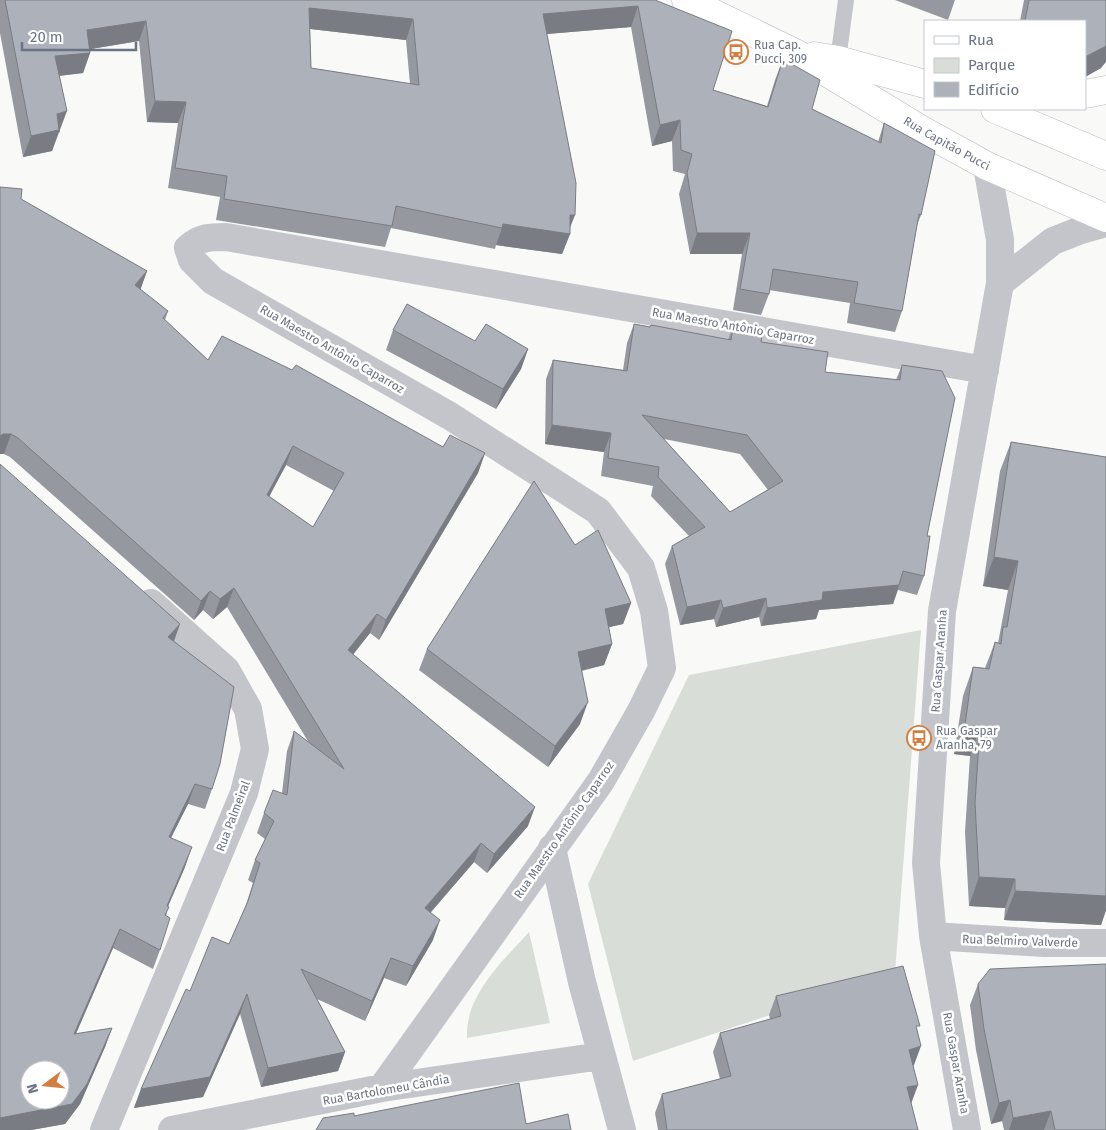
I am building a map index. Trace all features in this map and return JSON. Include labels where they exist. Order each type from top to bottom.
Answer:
[{"type":"main road","name":"Rua Capitão Pucci","points":[[686,0],[795,53],[920,129],[987,166],[1106,218]]},
{"type":"main road","name":"Rua Capitão Pucci","points":[[795,53],[838,60],[924,84]]},
{"type":"main road","points":[[1086,94],[1106,90]]},
{"type":"main road","points":[[997,110],[1106,156]]},
{"type":"street","name":"Rua Gaspar Aranha","points":[[967,1130],[934,936],[926,863],[942,611],[985,370],[991,323],[1000,283],[1000,240],[987,166]]},
{"type":"street","points":[[1000,283],[1052,241],[1106,223]]},
{"type":"street","name":"Rua Maestro Antônio Caparroz","points":[[382,1088],[601,781],[641,711],[662,668],[654,611],[641,568],[598,511],[450,416],[213,281],[192,260],[188,248],[196,241],[207,237],[226,237],[985,370]]},
{"type":"street","name":"Rua Palmeiral","points":[[104,1130],[244,793],[255,749],[248,709],[226,670],[131,586]]},
{"type":"street","points":[[552,848],[582,982],[622,1130]]},
{"type":"street","name":"Rua Belmiro Valverde","points":[[934,936],[1044,944],[1106,943]]},
{"type":"street","name":"Rua Bartolomeu Cândia","points":[[172,1130],[268,1121],[382,1088],[601,1056]]},
{"type":"lane","points":[[838,60],[846,0]]},
{"type":"green space","points":[[921,630],[895,973],[633,1061],[588,884],[689,675]]},
{"type":"green space","points":[[529,932],[550,1023],[467,1038],[468,1022],[472,1007],[479,993],[497,967]]},
{"type":"building","points":[[5,0],[655,0],[732,31],[713,90],[768,107],[783,59],[820,80],[812,109],[881,143],[884,123],[935,151],[921,215],[919,214],[902,311],[854,303],[858,282],[773,269],[769,294],[740,289],[750,233],[697,233],[687,173],[692,154],[681,150],[680,120],[660,125],[638,6],[543,14],[576,183],[575,215],[570,215],[570,234],[503,224],[502,228],[396,206],[392,226],[224,199],[227,176],[175,168],[186,102],[155,101],[146,21],[87,30],[90,53],[55,56],[67,111],[57,114],[59,130],[31,136]],"holes":[[[309,8],[413,19],[419,85],[311,68]]]},
{"type":"building","points":[[1029,0],[1106,0],[1106,46],[1086,56],[1086,20],[1025,20]]},
{"type":"building","points":[[0,187],[22,189],[21,199],[147,271],[135,285],[168,311],[163,318],[208,360],[222,336],[292,370],[296,365],[443,447],[450,435],[485,453],[386,620],[377,614],[348,650],[535,807],[494,854],[481,843],[425,908],[440,920],[413,966],[391,958],[372,1001],[301,969],[345,1052],[268,1068],[247,994],[210,1077],[141,1089],[186,989],[190,991],[212,937],[229,944],[248,901],[260,863],[255,860],[274,821],[264,813],[273,790],[287,795],[294,731],[344,769],[234,588],[220,599],[210,591],[201,601],[18,438],[11,434],[0,436]],"holes":[[[293,446],[344,473],[313,527],[267,495]]]},
{"type":"building","points":[[407,304],[475,341],[486,324],[528,349],[503,389],[393,330]]},
{"type":"building","points":[[734,322],[763,327],[761,342],[828,352],[825,372],[900,380],[902,365],[942,371],[955,398],[927,536],[930,536],[924,576],[903,571],[899,585],[823,592],[822,600],[767,608],[766,598],[723,608],[721,600],[687,607],[672,546],[705,527],[658,477],[659,467],[608,458],[611,433],[552,425],[553,360],[627,371],[634,324],[650,327],[651,325],[731,340]],"holes":[[[642,415],[747,435],[783,481],[730,512]]]},
{"type":"building","points":[[1011,442],[1106,457],[1106,896],[1015,891],[1015,879],[979,877],[975,803],[980,727],[965,725],[973,667],[989,669],[995,642],[1001,644],[1003,627],[1007,627],[1018,561],[994,557]]},
{"type":"building","points":[[0,464],[180,624],[168,637],[234,687],[220,764],[212,789],[195,784],[169,837],[192,847],[167,906],[169,907],[165,915],[170,918],[160,950],[120,929],[74,1034],[112,1028],[87,1084],[72,1104],[70,1104],[70,1060],[20,1060],[20,1110],[41,1110],[0,1118]]},
{"type":"building","points":[[534,481],[575,545],[598,530],[631,603],[605,609],[612,644],[578,652],[588,702],[555,746],[427,649]]},
{"type":"building","points":[[1106,964],[1106,1130],[1055,1130],[1051,1111],[1013,1118],[1010,1100],[999,1103],[984,1029],[978,984],[990,969]]},
{"type":"building","points":[[903,966],[920,1026],[916,1026],[921,1046],[909,1050],[918,1085],[907,1087],[918,1130],[667,1130],[662,1094],[731,1076],[720,1033],[781,1016],[776,996]]},
{"type":"building","points":[[519,1083],[526,1124],[568,1114],[571,1130],[316,1130],[323,1118],[354,1113],[354,1116]]},
{"type":"place","name":"Rua Cap. Pucci, 309","points":[[736,52]]},
{"type":"place","name":"Rua Gaspar Aranha, 79","points":[[919,738]]}]
